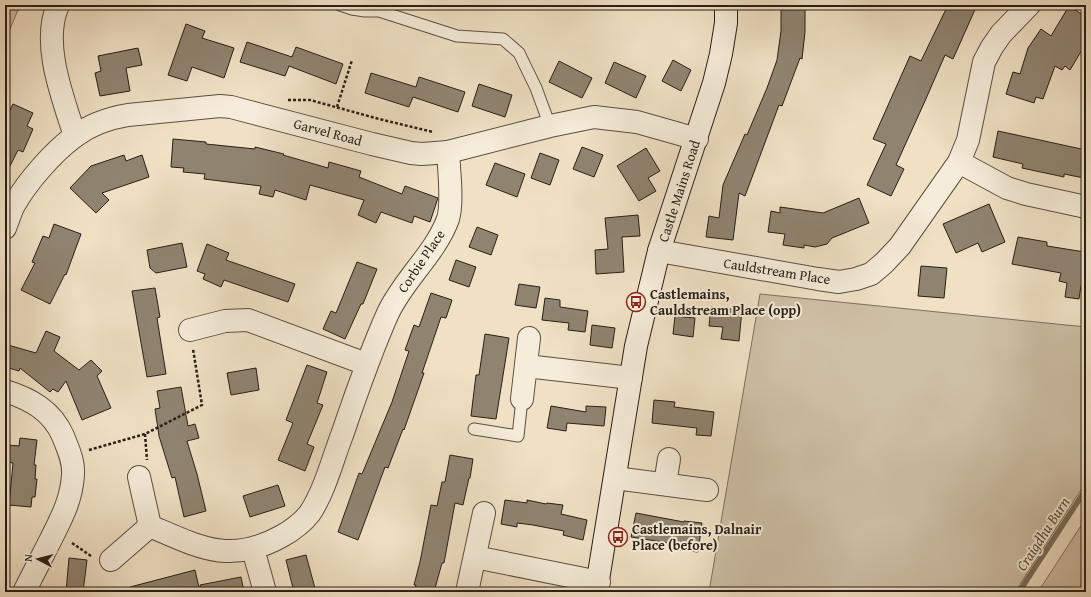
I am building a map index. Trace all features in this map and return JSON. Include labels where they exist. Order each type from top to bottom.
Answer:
[{"type":"street","points":[[58,5],[52,25],[52,44],[60,89],[75,136]]},
{"type":"street","name":"Castle Mains Road","points":[[475,557],[597,587],[636,346],[660,251],[714,83],[726,23],[726,5]]},
{"type":"street","name":"Cauldstream Place","points":[[660,251],[818,280],[840,282],[856,279],[870,274],[884,263],[900,246],[959,162],[968,140],[984,62],[1001,34],[1029,5]]},
{"type":"street","name":"Garvel Road","points":[[5,228],[13,207],[34,177],[75,136],[114,117],[220,106],[231,107],[411,153],[432,154],[443,143],[550,126],[594,117],[637,122],[697,139]]},
{"type":"street","name":"Corbie Place","points":[[150,526],[184,541],[211,550],[230,552],[253,549],[282,536],[298,525],[309,514],[324,485],[366,364],[389,312],[397,297],[443,231],[449,216],[450,200],[443,143]]},
{"type":"street","points":[[959,162],[1007,188],[1026,194],[1086,207]]},
{"type":"street","points":[[190,330],[225,321],[248,320],[366,364]]},
{"type":"street","points":[[522,399],[529,338]]},
{"type":"street","points":[[526,366],[631,378]]},
{"type":"street","points":[[5,391],[37,404],[50,415],[60,430],[71,454],[73,473],[71,492],[66,510],[24,592]]},
{"type":"street","points":[[665,484],[669,459]]},
{"type":"street","points":[[111,560],[150,526],[139,477]]},
{"type":"street","points":[[615,478],[707,490]]},
{"type":"street","points":[[467,592],[484,513]]},
{"type":"street","points":[[253,549],[265,592]]},
{"type":"lane","points":[[340,5],[365,11],[379,11],[457,36],[503,40],[518,53],[536,88],[550,126]]},
{"type":"lane","points":[[474,429],[518,436],[522,399]]},
{"type":"path","points":[[5,18],[13,5]]},
{"type":"path","points":[[337,107],[352,60]]},
{"type":"path","points":[[287,100],[310,100],[337,107],[443,143]]},
{"type":"path","points":[[71,454],[145,434],[202,405],[190,330]]},
{"type":"path","points":[[54,534],[80,547],[98,561],[111,560]]},
{"type":"shaded area","points":[[5,5],[20,5],[5,41]]},
{"type":"shaded area","points":[[760,294],[1086,327],[1086,482],[1015,592],[709,592]]},
{"type":"shaded area","points":[[1086,518],[1086,592],[1038,592]]},
{"type":"building","points":[[781,5],[805,5],[805,32],[802,59],[800,58],[782,106],[779,105],[745,196],[739,193],[733,240],[706,237],[709,216],[719,218],[723,185],[745,134],[747,135],[777,60],[781,31]]},
{"type":"building","points":[[948,5],[977,5],[953,59],[945,55],[896,165],[904,169],[891,196],[867,185],[886,144],[873,139],[910,56],[921,61]]},
{"type":"building","points":[[1069,6],[1086,17],[1086,43],[1070,70],[1065,66],[1062,70],[1055,66],[1043,99],[1036,97],[1034,103],[1006,94],[1013,72],[1020,74],[1028,48],[1041,29],[1051,36]]},
{"type":"building","points":[[186,24],[205,31],[202,38],[234,48],[224,78],[192,67],[187,81],[168,75]]},
{"type":"building","points":[[247,42],[292,57],[296,47],[343,64],[336,84],[289,66],[285,76],[240,62]]},
{"type":"building","points":[[138,48],[142,65],[126,68],[130,91],[100,96],[95,73],[101,71],[98,56]]},
{"type":"building","points":[[673,60],[691,70],[681,91],[662,81]]},
{"type":"building","points":[[559,61],[592,78],[582,98],[549,82]]},
{"type":"building","points":[[614,62],[646,76],[636,98],[605,83]]},
{"type":"building","points":[[371,73],[416,87],[419,77],[465,92],[458,112],[413,97],[409,107],[365,93]]},
{"type":"building","points":[[479,84],[512,95],[505,117],[472,106]]},
{"type":"building","points":[[13,104],[33,113],[27,126],[33,129],[23,152],[18,150],[5,176],[5,120]]},
{"type":"building","points":[[998,131],[1086,150],[1086,168],[1084,178],[1064,174],[1064,177],[1022,168],[1023,164],[993,157]]},
{"type":"building","points":[[173,139],[255,149],[255,147],[284,154],[283,155],[328,168],[329,162],[361,171],[359,177],[402,194],[405,186],[438,198],[430,222],[414,216],[412,223],[381,212],[376,223],[358,215],[364,200],[310,185],[306,200],[275,190],[273,197],[259,194],[261,186],[204,179],[205,174],[183,172],[184,168],[171,167]]},
{"type":"building","points":[[582,147],[603,155],[594,177],[573,169]]},
{"type":"building","points":[[646,148],[660,171],[648,178],[656,191],[639,201],[617,166]]},
{"type":"building","points":[[540,153],[559,160],[550,185],[531,178]]},
{"type":"building","points":[[124,155],[126,161],[142,155],[149,177],[102,193],[109,200],[96,213],[70,188],[91,166]]},
{"type":"building","points":[[495,163],[525,174],[517,197],[486,185]]},
{"type":"building","points":[[859,198],[869,223],[832,238],[827,244],[815,247],[804,245],[804,248],[783,245],[785,234],[768,232],[771,211],[780,213],[780,207],[823,213]]},
{"type":"building","points":[[989,204],[1005,242],[982,252],[978,243],[956,253],[943,224]]},
{"type":"building","points":[[638,215],[640,236],[622,237],[624,272],[596,274],[595,250],[608,249],[605,218]]},
{"type":"building","points":[[54,224],[81,234],[66,275],[65,274],[50,304],[21,290],[35,263],[32,262],[43,236],[49,238]]},
{"type":"building","points":[[477,227],[498,235],[491,255],[469,247]]},
{"type":"building","points":[[1018,237],[1047,242],[1047,246],[1085,252],[1086,286],[1081,285],[1079,299],[1065,297],[1067,283],[1059,281],[1061,273],[1012,264]]},
{"type":"building","points":[[182,243],[187,267],[156,273],[150,268],[147,250]]},
{"type":"building","points":[[207,244],[229,253],[226,260],[295,284],[288,302],[224,280],[221,287],[203,279],[205,274],[197,271]]},
{"type":"building","points":[[456,260],[476,267],[469,287],[449,280]]},
{"type":"building","points":[[357,262],[377,269],[363,304],[361,304],[345,339],[323,329],[331,311],[336,313]]},
{"type":"building","points":[[921,266],[947,268],[944,298],[918,296]]},
{"type":"building","points":[[519,284],[540,287],[536,308],[515,305]]},
{"type":"building","points":[[155,288],[160,317],[157,318],[166,374],[147,377],[132,291]]},
{"type":"building","points":[[431,293],[452,300],[446,318],[441,317],[422,373],[424,373],[404,430],[403,429],[388,468],[385,467],[358,540],[338,532],[359,473],[362,474],[392,402],[409,351],[405,350],[414,325],[419,327]]},
{"type":"building","points":[[545,298],[560,300],[560,307],[588,311],[585,332],[568,330],[569,323],[542,320]]},
{"type":"building","points":[[711,307],[742,310],[739,341],[721,339],[723,327],[709,326]]},
{"type":"building","points":[[675,316],[695,318],[693,337],[673,334]]},
{"type":"building","points":[[592,325],[615,328],[612,348],[590,345]]},
{"type":"building","points":[[46,331],[60,337],[54,351],[79,370],[91,360],[102,371],[97,376],[111,408],[82,420],[66,381],[58,392],[53,389],[50,392],[20,368],[19,371],[5,367],[5,354],[8,345],[36,353]]},
{"type":"building","points":[[485,334],[509,338],[496,419],[471,416],[476,375],[479,375]]},
{"type":"building","points":[[307,365],[327,372],[317,403],[323,405],[307,444],[314,447],[305,471],[278,460],[293,423],[286,420]]},
{"type":"building","points":[[256,368],[259,390],[231,395],[227,373]]},
{"type":"building","points":[[181,387],[188,426],[195,424],[199,438],[187,441],[206,511],[184,517],[175,477],[172,478],[159,436],[155,409],[160,408],[157,391]]},
{"type":"building","points":[[654,400],[675,402],[674,407],[714,412],[711,436],[696,435],[697,428],[652,423]]},
{"type":"building","points":[[551,406],[586,412],[586,406],[606,407],[604,426],[567,423],[566,431],[547,428]]},
{"type":"building","points":[[20,438],[37,440],[34,465],[36,465],[35,479],[37,479],[35,497],[32,497],[31,507],[9,505],[13,463],[6,462],[8,445],[19,446]]},
{"type":"building","points":[[450,455],[473,459],[463,505],[455,503],[444,563],[442,563],[434,592],[414,592],[416,585],[414,585],[431,505],[437,506],[442,482],[445,482]]},
{"type":"building","points":[[278,485],[285,506],[250,517],[243,496]]},
{"type":"building","points":[[505,500],[527,503],[527,500],[546,504],[563,505],[561,514],[587,520],[583,540],[563,535],[564,531],[517,523],[517,527],[501,524]]},
{"type":"building","points":[[636,513],[684,522],[702,523],[698,552],[680,550],[681,545],[631,537]]},
{"type":"building","points":[[306,555],[316,592],[294,592],[286,560]]},
{"type":"building","points":[[69,558],[87,560],[83,592],[66,592]]},
{"type":"building","points":[[195,570],[200,592],[131,592],[130,587]]},
{"type":"building","points":[[241,577],[244,592],[201,592],[200,585]]},
{"type":"waterway","name":"Craigdhu Burn","points":[[1019,592],[1086,489]]},
{"type":"place","name":"Castlemains, Cauldstream Place (opp)","points":[[636,302]]},
{"type":"place","name":"Castlemains, Dalnair Place (before)","points":[[618,537]]}]
